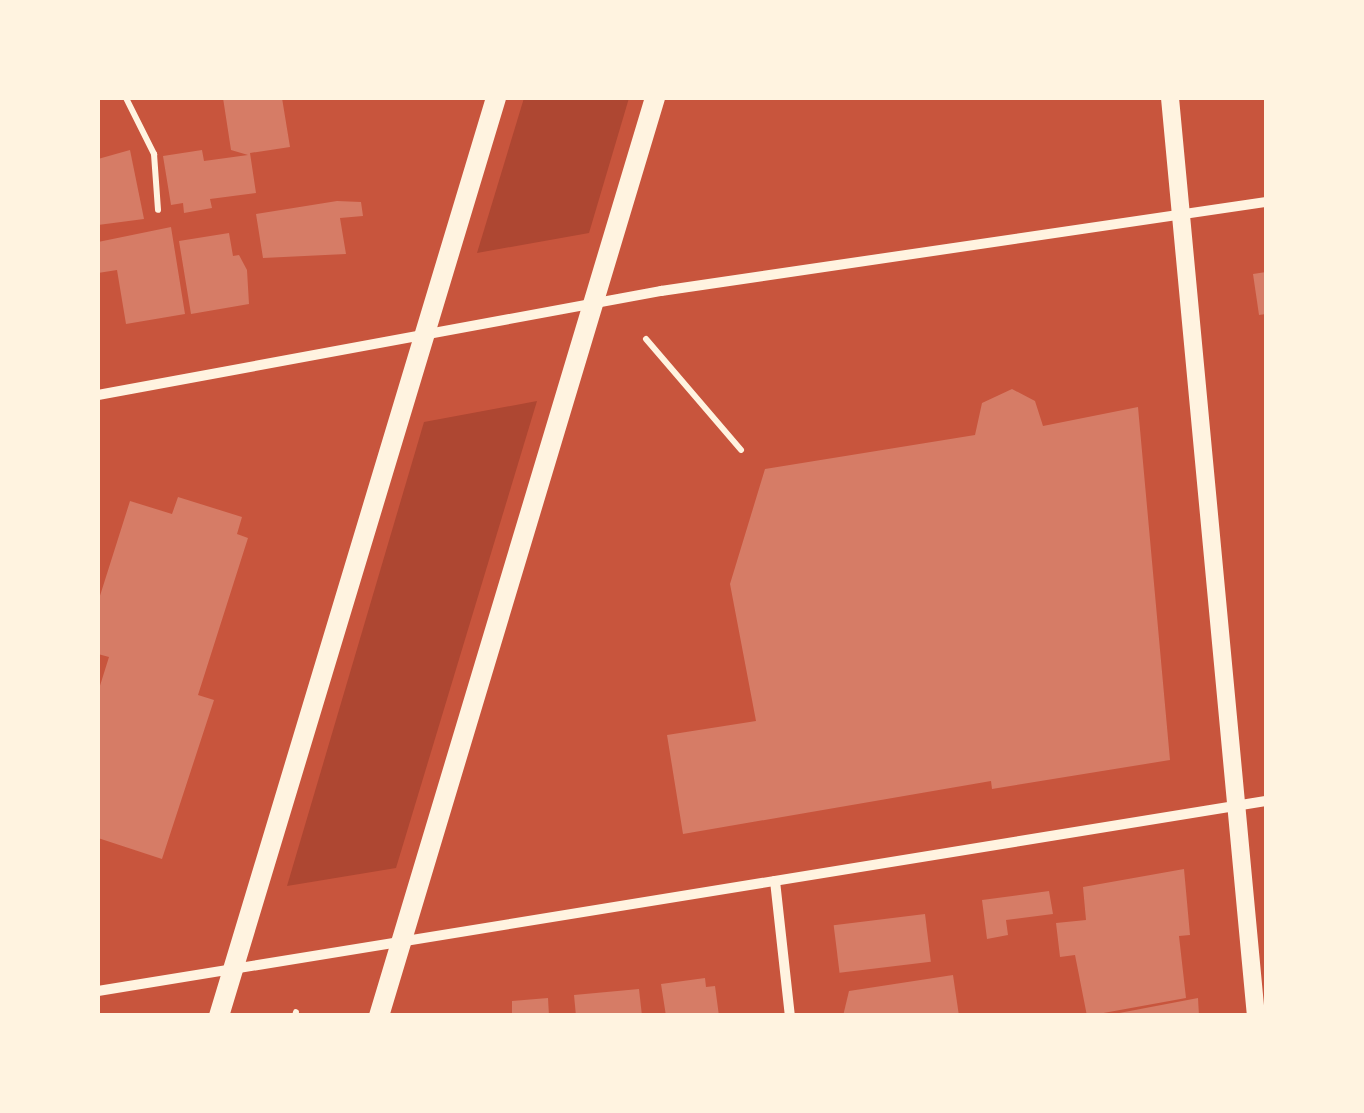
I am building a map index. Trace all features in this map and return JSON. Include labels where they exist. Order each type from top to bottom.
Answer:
[{"type":"main road","points":[[219,1016],[496,98]]},
{"type":"main road","points":[[379,1016],[655,98]]},
{"type":"street","points":[[1170,98],[1256,1016]]},
{"type":"street","points":[[98,395],[426,339],[594,308],[662,291],[1266,202]]},
{"type":"street","points":[[98,991],[233,972],[1266,800]]},
{"type":"street","points":[[775,881],[790,1016]]},
{"type":"path","points":[[126,98],[154,154],[158,210]]},
{"type":"path","points":[[646,340],[741,450]]},
{"type":"shaded area","points":[[524,98],[629,98],[589,233],[477,253]]},
{"type":"shaded area","points":[[537,401],[396,868],[287,886],[424,422]]},
{"type":"building","points":[[223,98],[282,98],[290,147],[250,153],[256,193],[210,199],[212,208],[184,213],[183,203],[171,205],[163,156],[202,150],[204,161],[248,155],[231,150]]},
{"type":"building","points":[[130,150],[144,219],[98,225],[98,159]]},
{"type":"building","points":[[337,201],[361,202],[363,216],[340,218],[346,254],[263,258],[256,214]]},
{"type":"building","points":[[171,227],[185,314],[126,324],[117,270],[98,273],[98,242]]},
{"type":"building","points":[[229,233],[233,256],[239,255],[247,270],[249,304],[191,314],[179,241]]},
{"type":"building","points":[[1266,272],[1266,314],[1259,315],[1253,274]]},
{"type":"building","points":[[1012,389],[1035,401],[1043,426],[1138,407],[1170,760],[992,789],[991,781],[683,834],[667,735],[756,721],[730,584],[765,469],[975,435],[982,403]]},
{"type":"building","points":[[178,497],[242,517],[237,534],[248,538],[198,695],[214,700],[162,859],[98,838],[98,692],[109,657],[98,654],[98,602],[130,501],[172,514]]},
{"type":"building","points":[[1184,869],[1190,935],[1179,936],[1186,998],[1087,1016],[1075,955],[1060,957],[1056,923],[1086,920],[1083,887]]},
{"type":"building","points":[[1049,891],[1053,914],[1006,920],[1008,935],[987,939],[982,900]]},
{"type":"building","points":[[925,914],[931,962],[840,973],[834,925]]},
{"type":"building","points":[[953,975],[959,1016],[843,1016],[849,991]]},
{"type":"building","points":[[705,978],[706,987],[715,986],[719,1016],[666,1016],[661,984]]},
{"type":"building","points":[[639,989],[642,1016],[576,1016],[574,995]]},
{"type":"building","points":[[548,998],[549,1016],[512,1016],[512,1001]]},
{"type":"building","points":[[1198,998],[1199,1016],[1114,1016],[1114,1014]]}]
